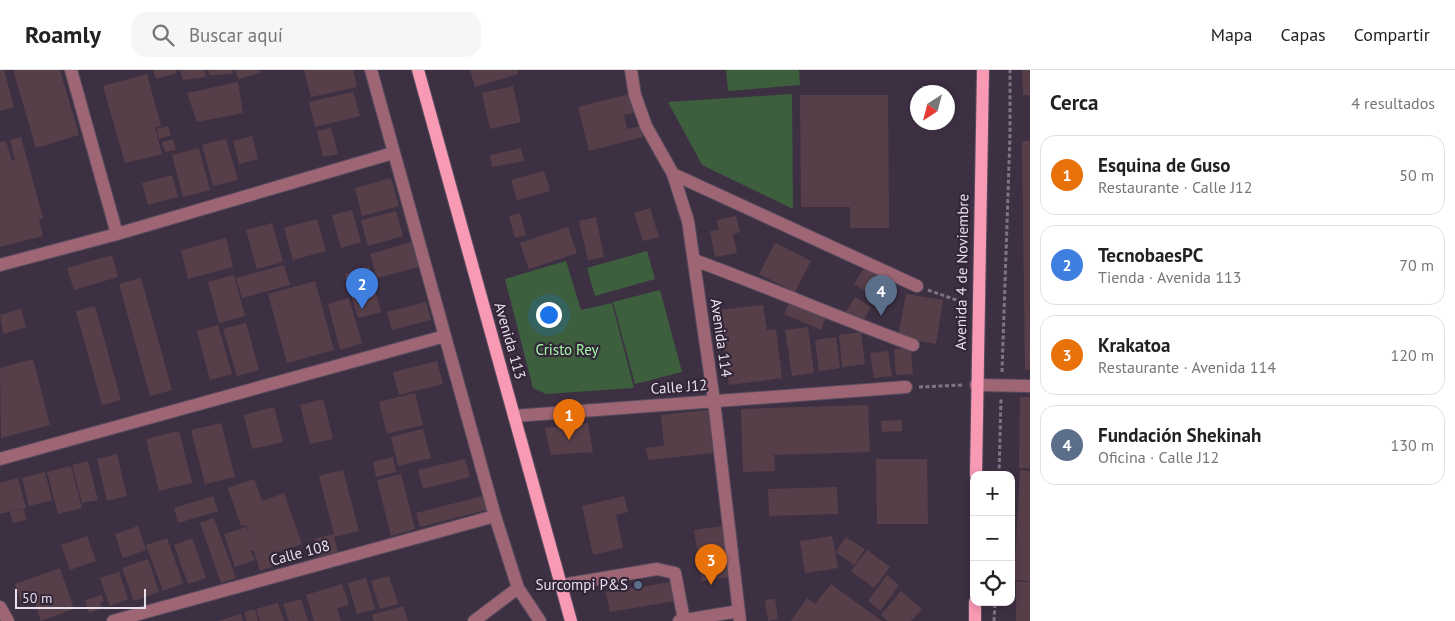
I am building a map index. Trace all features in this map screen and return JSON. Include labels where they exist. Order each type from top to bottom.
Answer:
[{"type":"main road","name":"Avenida 113","points":[[418,70],[571,621]]},
{"type":"main road","name":"Avenida 4 de Noviembre","points":[[976,471],[977,308],[983,70]]},
{"type":"main road","points":[[975,621],[976,606]]},
{"type":"street","points":[[71,70],[117,234]]},
{"type":"street","points":[[371,70],[495,516],[518,588],[540,621]]},
{"type":"street","name":"Avenida 114","points":[[630,70],[635,95],[646,126],[673,174],[688,221],[714,401],[739,616]]},
{"type":"street","points":[[0,265],[117,234],[393,153]]},
{"type":"street","points":[[673,174],[917,286]]},
{"type":"street","points":[[694,260],[781,292],[855,324],[913,345]]},
{"type":"street","points":[[0,460],[445,336]]},
{"type":"street","points":[[976,385],[1030,386]]},
{"type":"street","name":"Calle J12","points":[[514,416],[906,387]]},
{"type":"street","name":"Calle 108","points":[[113,621],[495,516]]},
{"type":"street","points":[[562,585],[657,569],[666,570],[675,573],[682,620],[739,616]]},
{"type":"street","points":[[474,621],[518,588]]},
{"type":"street","points":[[0,607],[8,621]]},
{"type":"path","points":[[999,471],[1010,135],[1010,70]]},
{"type":"path","points":[[917,286],[977,308]]},
{"type":"path","points":[[906,387],[976,385]]},
{"type":"path","points":[[994,621],[995,606]]},
{"type":"green space","points":[[726,70],[799,70],[800,85],[728,91]]},
{"type":"green space","points":[[792,94],[793,209],[702,165],[668,102]]},
{"type":"green space","points":[[647,251],[655,279],[595,296],[587,268]]},
{"type":"green space","name":"Cristo Rey","points":[[566,261],[581,310],[612,303],[634,388],[546,394],[533,388],[505,279]]},
{"type":"green space","points":[[660,290],[682,372],[635,384],[613,302]]},
{"type":"building","points":[[0,70],[4,70],[14,107],[0,111]]},
{"type":"building","points":[[13,70],[60,70],[79,135],[36,148]]},
{"type":"building","points":[[153,70],[176,70],[177,73],[156,79]]},
{"type":"building","points":[[180,70],[204,70],[206,77],[183,80]]},
{"type":"building","points":[[208,70],[232,70],[233,74],[210,75]]},
{"type":"building","points":[[236,70],[259,70],[260,73],[238,79]]},
{"type":"building","points":[[304,70],[353,70],[357,87],[311,97]]},
{"type":"building","points":[[470,70],[517,70],[518,74],[475,87]]},
{"type":"building","points":[[1022,70],[1030,70],[1030,95],[1023,95]]},
{"type":"building","points":[[147,74],[161,126],[155,127],[162,154],[125,163],[103,86]]},
{"type":"building","points":[[238,82],[243,113],[197,122],[187,93]]},
{"type":"building","points":[[513,86],[521,122],[490,129],[482,93]]},
{"type":"building","points":[[353,92],[360,116],[315,127],[309,102]]},
{"type":"building","points":[[629,94],[634,113],[624,115],[627,129],[640,126],[643,137],[589,151],[578,107]]},
{"type":"building","points":[[800,95],[888,95],[889,228],[850,228],[850,207],[801,207]]},
{"type":"building","points":[[168,126],[171,135],[159,139],[157,129]]},
{"type":"building","points":[[331,128],[338,154],[323,157],[317,131]]},
{"type":"building","points":[[252,136],[258,159],[239,164],[233,141]]},
{"type":"building","points":[[21,137],[43,218],[39,220],[43,236],[0,247],[0,142],[6,141],[12,161],[15,160],[10,140]]},
{"type":"building","points":[[173,139],[176,150],[165,152],[162,142]]},
{"type":"building","points":[[226,139],[238,180],[213,186],[202,145]]},
{"type":"building","points":[[1022,141],[1030,141],[1030,370],[1025,370]]},
{"type":"building","points":[[199,148],[210,190],[183,197],[172,155]]},
{"type":"building","points":[[521,148],[524,161],[492,167],[490,155]]},
{"type":"building","points":[[544,171],[550,191],[517,200],[511,180]]},
{"type":"building","points":[[172,175],[178,197],[148,205],[142,183]]},
{"type":"building","points":[[391,178],[399,206],[362,216],[355,188]]},
{"type":"building","points":[[650,208],[659,237],[643,241],[634,213]]},
{"type":"building","points":[[352,210],[361,242],[341,248],[332,215]]},
{"type":"building","points":[[396,211],[403,236],[368,246],[361,220]]},
{"type":"building","points":[[520,213],[526,235],[515,238],[509,217]]},
{"type":"building","points":[[736,216],[740,232],[733,234],[737,253],[715,257],[710,231],[719,230],[717,220]]},
{"type":"building","points":[[596,217],[604,257],[588,260],[579,221]]},
{"type":"building","points":[[317,219],[326,251],[293,260],[284,228]]},
{"type":"building","points":[[272,223],[283,262],[257,269],[246,230]]},
{"type":"building","points":[[568,227],[577,253],[529,269],[520,243]]},
{"type":"building","points":[[226,238],[233,267],[188,279],[181,250]]},
{"type":"building","points":[[412,242],[419,267],[377,278],[370,254]]},
{"type":"building","points":[[775,243],[811,261],[795,292],[759,274]]},
{"type":"building","points":[[112,255],[118,277],[74,290],[67,268]]},
{"type":"building","points":[[284,265],[290,285],[242,298],[236,278]]},
{"type":"building","points":[[865,266],[886,279],[875,297],[854,284]]},
{"type":"building","points":[[369,267],[381,312],[358,318],[345,274]]},
{"type":"building","points":[[234,275],[245,316],[219,323],[208,282]]},
{"type":"building","points":[[141,278],[172,390],[150,396],[119,284]]},
{"type":"building","points":[[315,281],[334,350],[287,363],[268,294]]},
{"type":"building","points":[[906,294],[943,300],[936,344],[898,337]]},
{"type":"building","points":[[855,297],[871,307],[863,321],[846,312]]},
{"type":"building","points":[[349,298],[362,343],[340,350],[328,304]]},
{"type":"building","points":[[790,301],[826,317],[821,330],[784,314]]},
{"type":"building","points":[[426,302],[431,320],[392,330],[387,312]]},
{"type":"building","points":[[763,305],[767,330],[776,329],[782,378],[729,385],[719,310]]},
{"type":"building","points":[[95,306],[121,400],[102,405],[76,311]]},
{"type":"building","points":[[21,309],[26,327],[3,334],[0,315]]},
{"type":"building","points":[[246,323],[259,370],[237,376],[223,329]]},
{"type":"building","points":[[218,325],[232,374],[210,380],[197,331]]},
{"type":"building","points":[[808,327],[814,373],[792,376],[785,330]]},
{"type":"building","points":[[861,332],[865,364],[842,367],[839,335]]},
{"type":"building","points":[[836,337],[840,368],[819,371],[815,340]]},
{"type":"building","points":[[911,348],[913,374],[896,375],[894,349]]},
{"type":"building","points":[[888,351],[892,376],[874,378],[870,353]]},
{"type":"building","points":[[33,359],[50,425],[1,438],[0,368]]},
{"type":"building","points":[[437,361],[443,384],[399,395],[393,372]]},
{"type":"building","points":[[415,393],[423,425],[387,434],[379,402]]},
{"type":"building","points":[[1020,397],[1030,397],[1030,468],[1019,468]]},
{"type":"building","points":[[323,399],[333,439],[310,444],[300,405]]},
{"type":"building","points":[[868,405],[870,452],[774,455],[775,471],[743,472],[741,409]]},
{"type":"building","points":[[274,407],[283,442],[252,449],[244,415]]},
{"type":"building","points":[[708,410],[714,453],[648,460],[646,448],[664,446],[661,415]]},
{"type":"building","points":[[902,420],[902,431],[882,432],[881,421]]},
{"type":"building","points":[[221,423],[235,477],[205,484],[191,430]]},
{"type":"building","points":[[588,423],[593,452],[551,455],[545,428]]},
{"type":"building","points":[[423,429],[431,458],[398,466],[391,437]]},
{"type":"building","points":[[179,431],[192,483],[159,491],[146,439]]},
{"type":"building","points":[[117,454],[127,496],[107,501],[97,459]]},
{"type":"building","points":[[393,457],[396,472],[376,477],[373,462]]},
{"type":"building","points":[[465,459],[470,477],[423,489],[418,470]]},
{"type":"building","points":[[876,459],[927,459],[928,524],[877,524]]},
{"type":"building","points":[[88,461],[98,500],[82,503],[72,465]]},
{"type":"building","points":[[71,466],[82,508],[58,514],[47,472]]},
{"type":"building","points":[[343,470],[359,531],[334,537],[338,552],[318,557],[314,539],[334,534],[319,476]]},
{"type":"building","points":[[1020,470],[1030,471],[1030,581],[1015,580]]},
{"type":"building","points":[[45,472],[52,500],[29,506],[22,478]]},
{"type":"building","points":[[401,474],[415,529],[391,536],[377,480]]},
{"type":"building","points":[[18,478],[26,508],[0,514],[0,483]]},
{"type":"building","points":[[254,479],[262,501],[284,493],[302,544],[271,555],[275,566],[260,571],[246,525],[241,526],[228,488]]},
{"type":"building","points":[[837,487],[838,514],[769,516],[768,489]]},
{"type":"building","points":[[487,495],[490,509],[420,527],[416,513]]},
{"type":"building","points":[[213,496],[218,511],[178,523],[174,508]]},
{"type":"building","points":[[624,496],[628,512],[616,515],[623,548],[593,555],[582,506]]},
{"type":"building","points":[[24,509],[26,520],[13,523],[10,512]]},
{"type":"building","points":[[214,518],[236,578],[221,583],[200,523]]},
{"type":"building","points":[[138,526],[146,550],[123,558],[115,534]]},
{"type":"building","points":[[723,526],[730,577],[702,581],[694,530]]},
{"type":"building","points":[[246,527],[255,560],[235,567],[224,534]]},
{"type":"building","points":[[87,536],[96,561],[70,570],[61,545]]},
{"type":"building","points":[[832,536],[838,568],[805,573],[800,541]]},
{"type":"building","points":[[846,537],[865,549],[854,565],[836,552]]},
{"type":"building","points":[[167,538],[183,583],[163,591],[146,545]]},
{"type":"building","points":[[192,538],[206,578],[188,584],[174,545]]},
{"type":"building","points":[[867,550],[890,567],[874,588],[851,571]]},
{"type":"building","points":[[148,559],[159,592],[134,601],[122,568]]},
{"type":"building","points":[[60,568],[74,609],[41,621],[34,601],[22,606],[15,584]]},
{"type":"building","points":[[119,572],[128,599],[110,606],[100,578]]},
{"type":"building","points":[[887,575],[899,585],[880,611],[868,601]]},
{"type":"building","points":[[389,576],[398,604],[380,609],[371,581]]},
{"type":"building","points":[[366,578],[375,609],[357,614],[348,583]]},
{"type":"building","points":[[672,582],[676,601],[610,612],[606,592]]},
{"type":"building","points":[[1016,582],[1030,582],[1030,621],[1016,621]]},
{"type":"building","points":[[342,584],[349,605],[337,608],[341,621],[314,621],[306,595]]},
{"type":"building","points":[[831,584],[882,621],[791,621],[807,598],[815,604]]},
{"type":"building","points":[[901,591],[922,609],[911,621],[888,621],[881,615]]},
{"type":"building","points":[[102,595],[104,601],[100,602],[102,608],[89,613],[85,600]]},
{"type":"building","points":[[301,599],[308,621],[289,621],[283,604]]},
{"type":"building","points":[[775,599],[778,619],[768,621],[765,600]]},
{"type":"building","points":[[278,603],[284,621],[260,621],[256,609]]},
{"type":"building","points":[[403,606],[408,621],[374,621],[372,615]]},
{"type":"building","points":[[255,609],[258,621],[247,621],[244,612]]},
{"type":"building","points":[[241,614],[243,621],[218,621]]},
{"type":"place","name":"TecnobaesPC","points":[[362,309]]},
{"type":"place","name":"Fundación Shekinah","points":[[881,316]]},
{"type":"place","name":"Esquina de Guso","points":[[569,440]]},
{"type":"place","name":"Surcompi P&S","points":[[638,585]]},
{"type":"place","name":"Krakatoa","points":[[711,585]]}]
